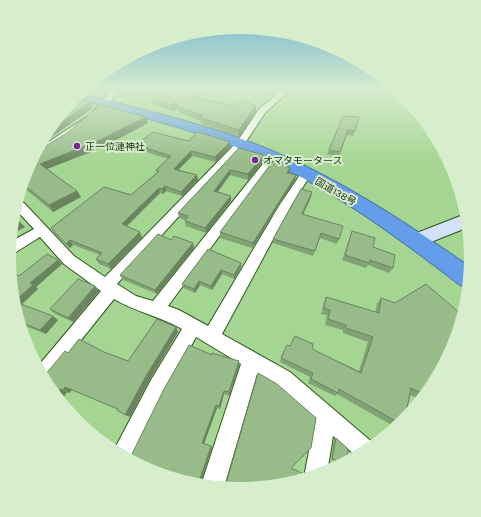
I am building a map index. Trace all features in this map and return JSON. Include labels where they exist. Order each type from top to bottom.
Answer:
[{"type":"highway","name":"国道138号","points":[[139,114],[240,144],[273,157],[341,192],[416,241],[465,276]]},
{"type":"street","points":[[46,147],[93,114]]},
{"type":"street","points":[[46,371],[109,287],[240,144],[259,114]]},
{"type":"street","points":[[156,309],[273,157]]},
{"type":"street","points":[[211,337],[285,206],[306,174]]},
{"type":"street","points":[[22,208],[69,260],[131,301],[173,315],[283,379],[362,447]]},
{"type":"street","points":[[416,241],[462,222]]},
{"type":"street","points":[[16,245],[42,230]]},
{"type":"street","points":[[125,451],[158,387],[193,327]]},
{"type":"street","points":[[214,481],[252,360]]},
{"type":"street","points":[[316,470],[326,416]]},
{"type":"building","points":[[69,114],[73,114],[62,121]]},
{"type":"building","points":[[89,114],[135,114],[146,117],[98,141],[40,164],[77,191],[49,205],[27,188],[46,146],[67,133]]},
{"type":"building","points":[[199,114],[250,114],[239,130],[201,118],[202,115]]},
{"type":"building","points":[[343,116],[359,117],[355,131],[348,130],[340,152],[329,150]]},
{"type":"building","points":[[153,132],[188,141],[198,132],[230,142],[215,157],[191,151],[174,169],[197,175],[181,192],[165,186],[162,189],[159,188],[122,224],[140,232],[108,264],[96,259],[102,253],[70,240],[66,244],[51,228],[104,187],[131,195],[159,171],[156,170],[171,156],[136,145]]},
{"type":"building","points":[[239,148],[264,155],[248,174],[230,170],[214,191],[231,196],[205,228],[185,221],[188,216],[178,213]]},
{"type":"building","points":[[273,161],[290,168],[287,173],[296,175],[253,243],[220,232]]},
{"type":"building","points":[[301,189],[312,192],[302,214],[343,226],[339,239],[321,233],[315,251],[273,239]]},
{"type":"building","points":[[352,231],[375,238],[373,247],[395,255],[393,268],[370,260],[369,263],[345,255]]},
{"type":"building","points":[[158,234],[171,240],[174,236],[193,243],[155,290],[120,275]]},
{"type":"building","points":[[208,249],[241,263],[234,275],[221,270],[211,286],[199,281],[194,289],[182,284]]},
{"type":"building","points":[[47,254],[58,260],[30,283],[33,285],[19,297],[16,274],[19,276]]},
{"type":"building","points":[[78,279],[95,286],[68,318],[50,309]]},
{"type":"building","points":[[426,284],[458,312],[448,344],[435,371],[420,393],[411,388],[407,409],[395,421],[339,389],[338,393],[311,379],[313,373],[281,358],[287,345],[290,346],[295,336],[313,344],[312,349],[361,373],[373,337],[346,328],[346,325],[328,319],[330,310],[324,308],[326,297],[379,313],[381,298],[395,303]]},
{"type":"building","points":[[21,304],[53,316],[40,330],[26,325]]},
{"type":"building","points":[[157,319],[176,327],[146,376],[125,415],[117,410],[118,409],[65,387],[63,390],[60,389],[59,390],[47,373],[65,351],[68,353],[79,339],[104,352],[128,361]]},
{"type":"building","points":[[189,345],[212,355],[212,353],[239,361],[229,392],[224,391],[219,406],[216,405],[202,443],[211,446],[200,479],[168,471],[132,455],[163,391]]},
{"type":"building","points":[[258,373],[277,384],[316,418],[311,448],[291,468],[303,474],[284,479],[255,483],[226,483]]},
{"type":"building","points":[[336,438],[348,449],[347,456],[338,461],[332,459]]},
{"type":"place","name":"正一位漣神社","points":[[77,146]]},
{"type":"place","name":"オマタモータース","points":[[255,160]]}]
